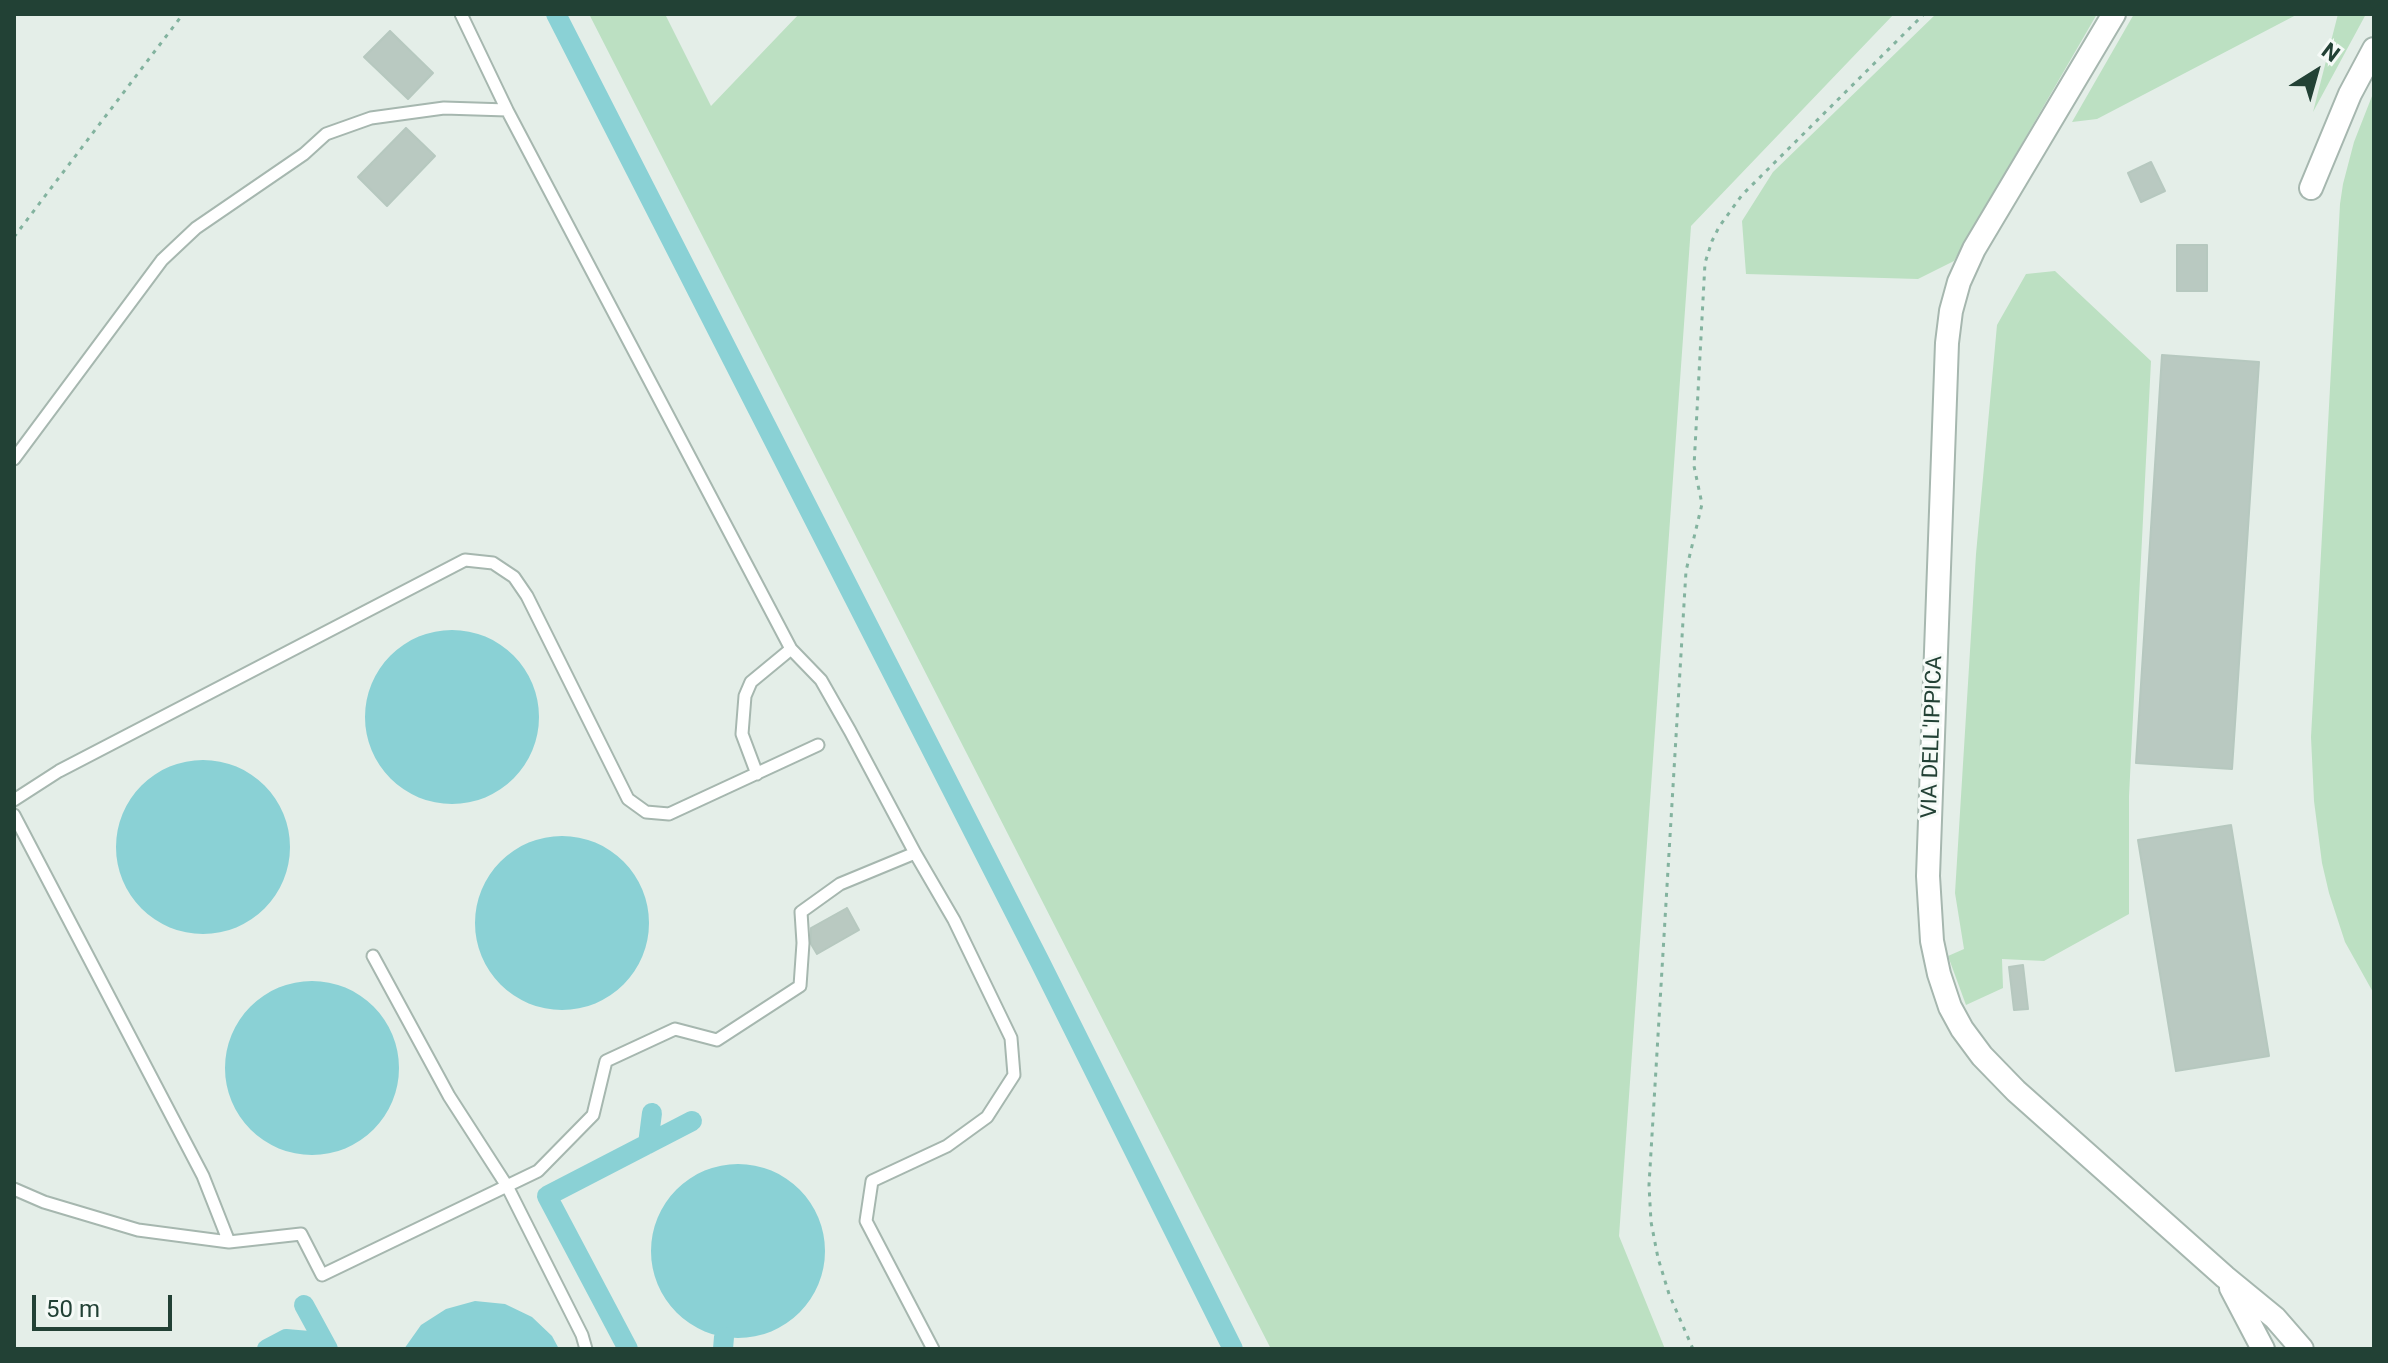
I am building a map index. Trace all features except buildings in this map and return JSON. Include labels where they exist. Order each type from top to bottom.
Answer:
[{"type":"street","name":"VIA DELL'IPPICA","points":[[2114,14],[1974,249],[1959,282],[1951,311],[1928,906],[1934,952],[1942,986],[1956,1019],[1975,1047],[2016,1091],[2275,1318],[2302,1349]]},
{"type":"street","points":[[2311,188],[2345,106],[2374,49]]},
{"type":"street","points":[[2225,1277],[2263,1349]]},
{"type":"lane","points":[[461,14],[507,110],[791,649],[821,680],[954,920],[1011,1038],[1014,1075],[987,1117],[947,1146],[872,1181],[866,1221],[933,1349]]},
{"type":"lane","points":[[14,459],[162,260],[196,228],[304,154],[326,134],[371,118],[444,108],[507,110]]},
{"type":"lane","points":[[14,800],[59,771],[465,560],[493,563],[514,577],[527,596],[628,799],[646,812],[669,814],[818,745]]},
{"type":"lane","points":[[757,774],[742,734],[745,696],[751,682],[791,649]]},
{"type":"lane","points":[[14,815],[203,1176],[229,1242]]},
{"type":"lane","points":[[14,1189],[44,1202],[138,1230],[229,1242],[301,1234],[322,1275],[538,1171],[593,1115],[606,1061],[675,1029],[717,1040],[800,986],[803,943],[801,912],[840,884],[915,853]]},
{"type":"lane","points":[[373,956],[449,1096],[507,1186],[582,1335],[586,1349]]},
{"type":"path","points":[[14,237],[183,14]]},
{"type":"path","points":[[1693,1349],[1669,1294],[1658,1258],[1651,1222],[1649,1185],[1686,571],[1702,504],[1694,466],[1705,263],[1719,227],[1742,195],[1924,14]]},
{"type":"green space","points":[[589,14],[665,14],[711,106],[799,14],[1894,14],[1691,226],[1619,1236],[1665,1349],[1271,1349]]},
{"type":"green space","points":[[1936,14],[2097,14],[1954,261],[1918,279],[1746,274],[1742,221],[1773,172]]},
{"type":"green space","points":[[2134,14],[2298,14],[2097,119],[2072,122]]},
{"type":"green space","points":[[2338,14],[2366,14],[2313,112]]},
{"type":"green space","points":[[2374,91],[2374,994],[2345,942],[2329,893],[2314,801],[2311,737],[2340,204],[2354,142]]},
{"type":"green space","points":[[2055,271],[2151,361],[2129,796],[2129,914],[2044,961],[2002,959],[2003,988],[1966,1005],[1948,956],[1964,949],[1955,893],[1976,554],[1997,325],[2026,274]]},
{"type":"water","points":[[452,630],[485,637],[513,656],[532,684],[539,717],[532,750],[513,778],[485,797],[452,804],[419,797],[391,778],[372,750],[365,717],[372,684],[391,656],[419,637]]},
{"type":"water","points":[[203,760],[236,767],[264,786],[283,814],[290,847],[283,880],[264,908],[236,927],[203,934],[170,927],[142,908],[123,880],[116,847],[123,814],[142,786],[170,767]]},
{"type":"water","points":[[562,836],[595,843],[623,862],[642,890],[649,923],[642,956],[623,984],[595,1003],[562,1010],[529,1003],[501,984],[482,956],[475,923],[482,890],[501,862],[529,843]]},
{"type":"water","points":[[312,981],[345,988],[373,1007],[392,1035],[399,1068],[392,1101],[373,1129],[345,1148],[312,1155],[279,1148],[251,1129],[232,1101],[225,1068],[232,1035],[251,1007],[279,988]]},
{"type":"water","points":[[738,1164],[771,1171],[799,1190],[818,1218],[825,1251],[818,1284],[799,1312],[771,1331],[738,1338],[705,1331],[677,1312],[658,1284],[651,1251],[658,1218],[677,1190],[705,1171]]},
{"type":"water","points":[[475,1301],[505,1304],[532,1317],[552,1336],[559,1349],[404,1349],[421,1325],[446,1309]]},
{"type":"waterway","points":[[556,14],[1040,962],[1233,1349]]},
{"type":"waterway","points":[[648,1144],[652,1113]]},
{"type":"waterway","points":[[628,1349],[547,1196],[692,1121]]},
{"type":"waterway","points":[[304,1305],[328,1349]]},
{"type":"waterway","points":[[723,1349],[724,1337]]},
{"type":"waterway","points":[[267,1349],[286,1339],[309,1341],[323,1349]]}]
